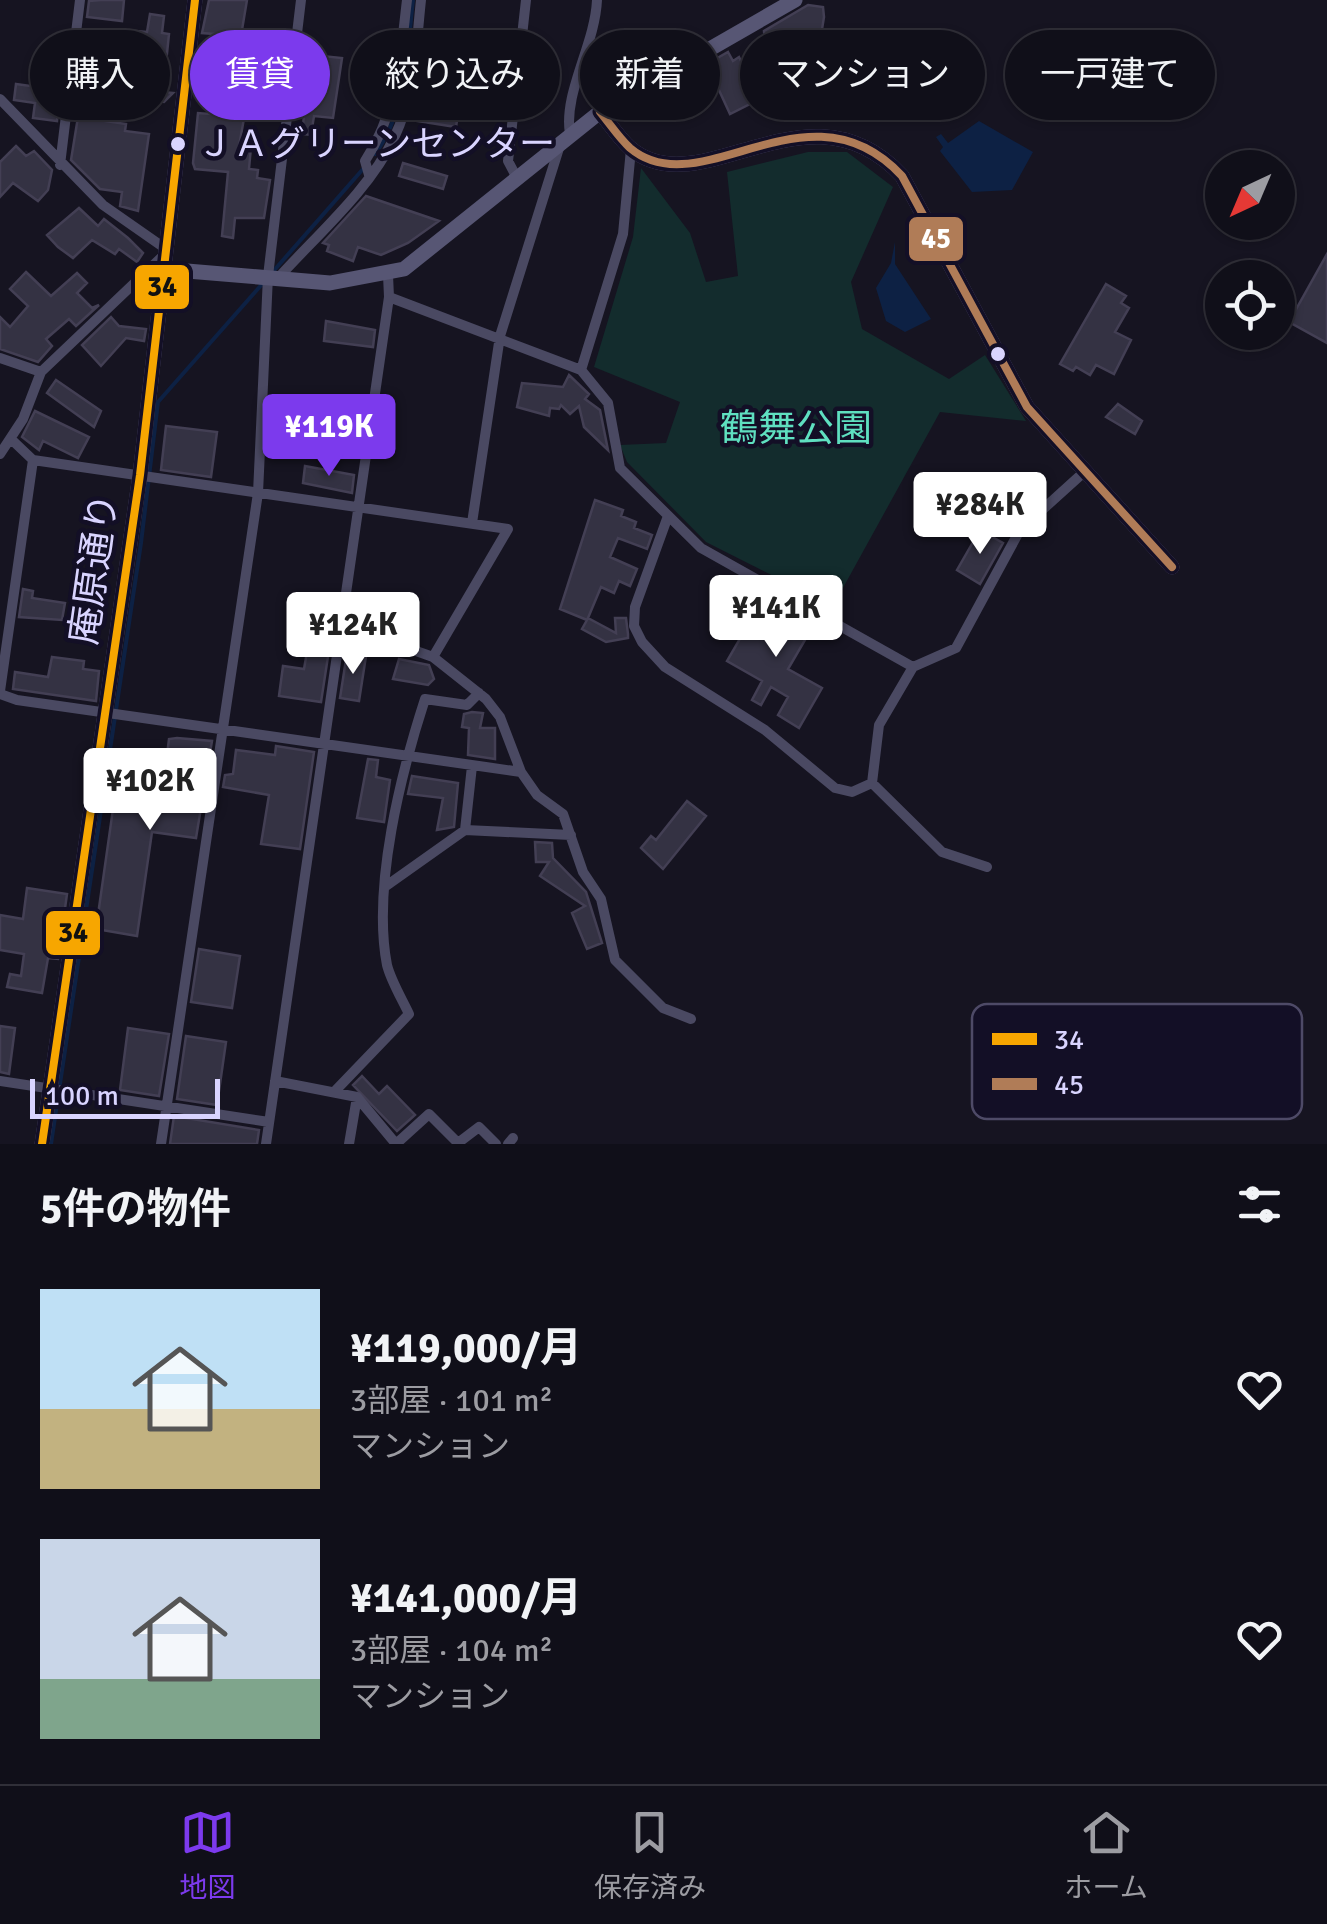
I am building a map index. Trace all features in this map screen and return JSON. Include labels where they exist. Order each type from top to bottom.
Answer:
[{"type":"street","points":[[60,165],[80,0]]},
{"type":"street","name":"庵原通り","points":[[42,1144],[140,475],[194,0]]},
{"type":"street","points":[[162,1144],[258,493],[274,276],[302,0]]},
{"type":"street","points":[[369,175],[365,161],[380,138],[395,96],[407,0]]},
{"type":"street","points":[[274,276],[369,175],[394,140],[409,97],[421,0]]},
{"type":"street","points":[[517,178],[508,160],[526,0]]},
{"type":"street","points":[[472,523],[500,336],[566,136],[569,106],[596,31],[597,0]]},
{"type":"street","points":[[720,43],[796,0]]},
{"type":"street","points":[[0,99],[60,165],[165,257],[330,283],[388,275],[426,254],[589,120]]},
{"type":"street","points":[[607,120],[632,150],[676,164],[814,136],[838,136],[882,154],[902,176],[1028,406],[1083,474],[1172,567]]},
{"type":"street","points":[[582,370],[623,234],[632,150]]},
{"type":"street","points":[[0,454],[12,440],[41,372],[165,257]]},
{"type":"street","points":[[266,1144],[360,507],[389,298],[388,275]]},
{"type":"street","points":[[389,298],[500,336],[582,370],[608,403],[620,468],[701,548],[913,667]]},
{"type":"street","points":[[0,358],[41,372]]},
{"type":"street","points":[[12,440],[33,460],[508,528],[433,657]]},
{"type":"street","points":[[33,460],[0,692],[325,746],[521,772]]},
{"type":"street","points":[[872,783],[879,725],[913,667],[956,648],[1020,530],[1083,474]]},
{"type":"street","points":[[668,516],[635,607],[634,626],[642,642],[665,668],[765,730],[835,788],[852,792],[872,783]]},
{"type":"street","points":[[343,625],[433,657],[479,693],[500,717],[521,772],[537,795],[563,814],[583,872],[601,898],[615,960],[663,1008],[691,1020]]},
{"type":"street","points":[[336,1090],[409,1014],[388,966],[386,886],[406,757],[425,699],[467,705],[479,693]]},
{"type":"street","points":[[465,830],[472,766]]},
{"type":"street","points":[[872,783],[942,852],[987,867]]},
{"type":"street","points":[[386,886],[465,830],[571,835]]},
{"type":"street","points":[[0,1081],[269,1122]]},
{"type":"street","points":[[275,1081],[357,1097],[396,1144],[429,1114],[458,1143],[479,1127],[496,1144]]},
{"type":"street","points":[[350,1144],[357,1097]]},
{"type":"green space","name":"鶴舞公園","points":[[808,152],[847,152],[893,187],[851,282],[862,329],[949,379],[985,355],[1026,421],[940,412],[833,606],[706,542],[627,462],[620,445],[666,443],[680,402],[594,367],[633,237],[641,168],[690,233],[706,282],[738,276],[727,172]]},
{"type":"water","points":[[979,121],[1033,152],[1012,190],[972,192],[940,151],[943,147],[936,137],[941,134],[948,143]]},
{"type":"water","points":[[895,242],[895,264],[931,319],[905,332],[886,321],[876,288],[891,263]]},
{"type":"building","points":[[124,0],[122,21],[87,17],[89,1]]},
{"type":"building","points":[[209,0],[247,0],[242,30],[203,30]]},
{"type":"building","points":[[808,5],[823,7],[822,30],[766,30]]},
{"type":"building","points":[[150,14],[164,16],[162,30],[147,30]]},
{"type":"building","points":[[728,52],[733,61],[740,59],[740,109],[730,114],[720,92],[720,57]]},
{"type":"building","points":[[330,57],[342,58],[333,118],[330,118]]},
{"type":"building","points":[[16,84],[30,86],[30,102],[14,100]]},
{"type":"building","points":[[78,120],[126,124],[125,131],[149,134],[138,211],[120,206],[122,192],[100,189],[71,160]]},
{"type":"building","points":[[197,120],[244,120],[239,146],[251,147],[249,169],[258,170],[257,178],[270,180],[264,218],[235,218],[233,238],[222,236],[228,172],[195,169]]},
{"type":"building","points":[[304,120],[313,120],[311,135],[302,134]]},
{"type":"building","points":[[411,120],[457,120],[456,127]]},
{"type":"building","points":[[16,146],[26,156],[34,151],[52,170],[48,190],[38,201],[13,183],[0,197],[0,162]]},
{"type":"building","points":[[403,163],[447,176],[443,189],[399,176]]},
{"type":"building","points":[[366,196],[439,221],[408,243],[381,255],[358,247],[353,261],[327,251],[329,245],[323,243]]},
{"type":"building","points":[[79,208],[98,226],[104,219],[128,238],[143,253],[137,262],[119,249],[115,254],[92,240],[73,258],[58,247],[47,235]]},
{"type":"building","points":[[1327,254],[1327,343],[1295,325],[1295,311]]},
{"type":"building","points":[[26,272],[51,296],[77,273],[87,283],[77,293],[92,308],[99,305],[76,326],[69,319],[46,339],[52,346],[38,362],[0,349],[0,317],[10,327],[28,306],[10,289]]},
{"type":"building","points":[[1106,284],[1126,296],[1121,303],[1129,308],[1115,332],[1131,340],[1114,374],[1096,365],[1090,375],[1076,367],[1073,371],[1060,364]]},
{"type":"building","points":[[111,317],[119,326],[146,329],[144,341],[126,338],[101,366],[82,345]]},
{"type":"building","points":[[326,321],[375,330],[373,347],[324,341]]},
{"type":"building","points":[[569,375],[589,394],[585,399],[600,410],[608,450],[584,427],[579,406],[570,414],[561,405],[559,409],[550,408],[549,416],[517,407],[522,383],[563,387]]},
{"type":"building","points":[[56,380],[101,411],[94,427],[47,393]]},
{"type":"building","points":[[1118,404],[1142,421],[1135,434],[1106,417]]},
{"type":"building","points":[[35,411],[89,437],[78,458],[43,441],[39,450],[22,437]]},
{"type":"building","points":[[166,426],[217,432],[211,477],[161,470]]},
{"type":"building","points":[[305,466],[354,475],[352,493],[303,483]]},
{"type":"building","points":[[595,500],[623,510],[621,516],[636,522],[634,528],[652,535],[647,549],[618,538],[610,557],[637,569],[630,586],[619,581],[614,593],[601,587],[588,618],[616,633],[615,618],[626,618],[628,634],[628,638],[606,642],[582,629],[587,620],[560,609]]},
{"type":"building","points":[[980,530],[1003,543],[980,584],[957,570]]},
{"type":"building","points":[[23,589],[33,591],[32,598],[65,603],[62,620],[19,617]]},
{"type":"building","points":[[763,599],[812,628],[788,669],[822,688],[799,728],[778,715],[788,697],[771,687],[761,705],[752,700],[762,681],[727,661]]},
{"type":"building","points":[[308,646],[329,650],[321,702],[279,696],[283,666],[304,669]]},
{"type":"building","points":[[347,653],[366,656],[359,701],[340,698]]},
{"type":"building","points":[[52,657],[84,661],[83,669],[99,671],[96,701],[13,689],[15,672],[48,677]]},
{"type":"building","points":[[399,659],[429,665],[434,679],[428,685],[393,679]]},
{"type":"building","points":[[483,713],[480,728],[495,728],[495,759],[468,755],[469,728],[462,727],[464,714]]},
{"type":"building","points":[[169,739],[212,741],[196,838],[152,832],[137,936],[96,929],[115,795],[161,802]]},
{"type":"building","points":[[276,746],[314,752],[300,849],[261,844],[269,795],[223,787],[225,775],[233,774],[236,750],[275,755]]},
{"type":"building","points":[[368,759],[378,760],[376,777],[390,780],[384,822],[357,818]]},
{"type":"building","points":[[412,776],[458,783],[454,827],[437,830],[443,798],[408,794]]},
{"type":"building","points":[[687,801],[706,816],[663,869],[641,848],[651,836],[656,840]]},
{"type":"building","points":[[535,842],[552,843],[553,858],[586,892],[602,943],[587,949],[572,913],[585,906],[540,876],[549,862],[536,862]]},
{"type":"building","points":[[27,888],[67,894],[58,959],[48,958],[42,993],[7,987],[10,974],[21,976],[24,954],[0,950],[0,915],[23,919]]},
{"type":"building","points":[[199,949],[240,956],[232,1008],[191,1002]]},
{"type":"building","points":[[0,1026],[15,1028],[9,1074],[0,1072]]},
{"type":"building","points":[[128,1028],[169,1034],[159,1096],[120,1090]]},
{"type":"building","points":[[186,1036],[226,1042],[217,1105],[177,1099]]},
{"type":"building","points":[[362,1076],[379,1094],[387,1086],[415,1115],[397,1131],[353,1085]]},
{"type":"building","points":[[174,1116],[259,1130],[257,1144],[170,1144]]},
{"type":"waterway","points":[[375,154],[400,100],[413,0]]},
{"type":"waterway","points":[[270,275],[363,169]]},
{"type":"waterway","points":[[51,1144],[141,543],[158,402],[264,282]]},
{"type":"transit line","name":"34","points":[[42,1144],[140,475],[195,0]]},
{"type":"transit line","name":"45","points":[[606,120],[630,148],[658,162],[689,163],[793,139],[830,137],[866,148],[902,176],[1027,407],[1172,567]]},
{"type":"place","name":"ＪＡグリーンセンター","points":[[178,144]]}]
